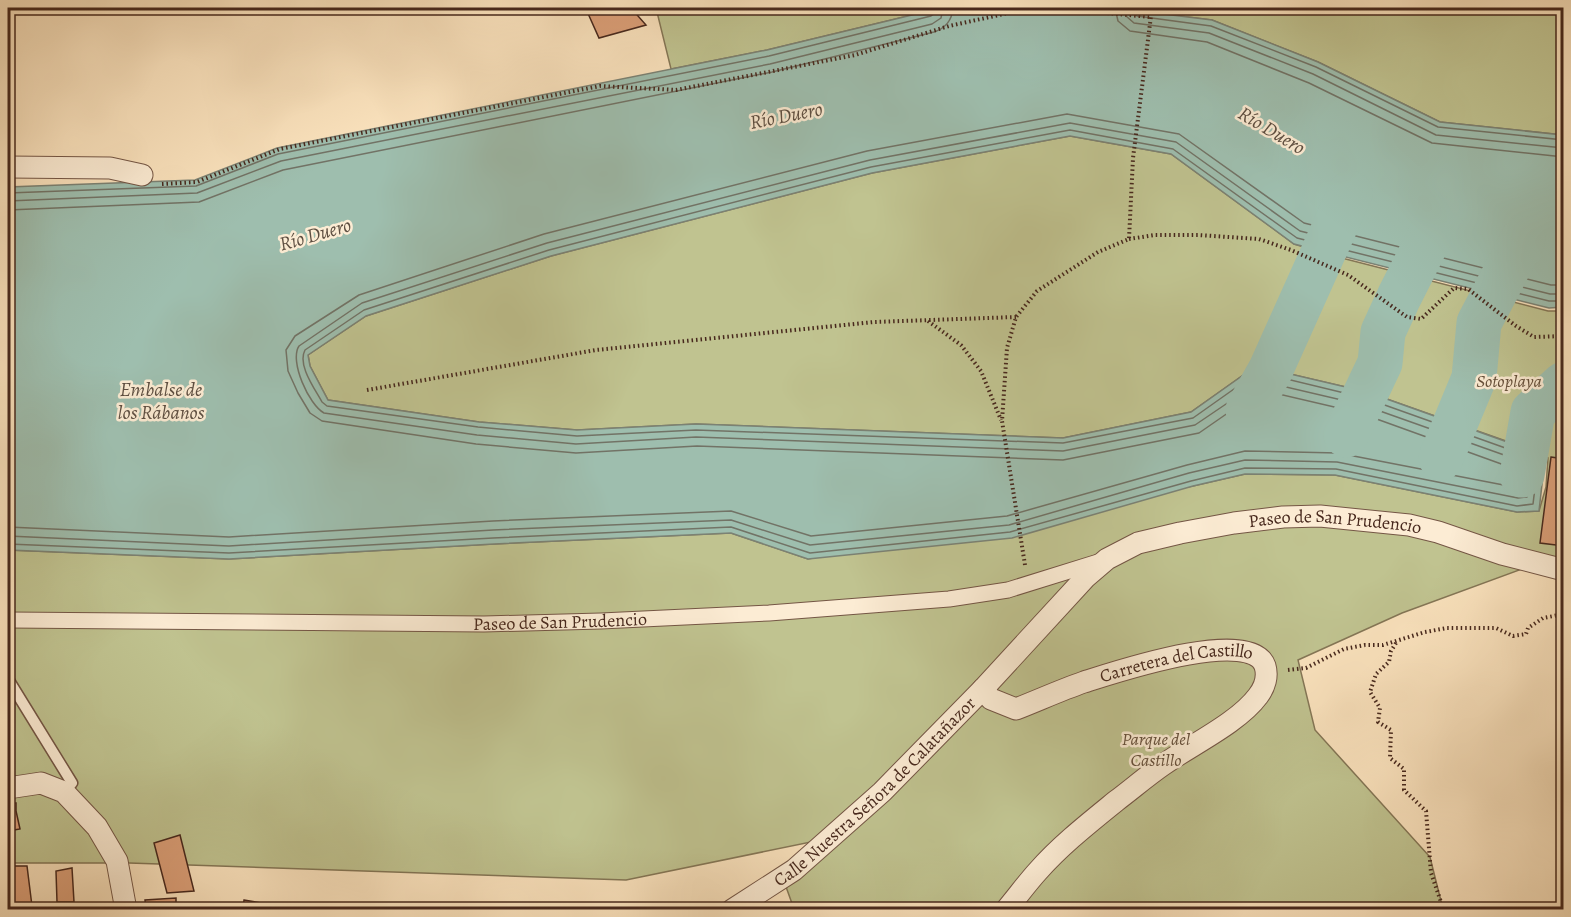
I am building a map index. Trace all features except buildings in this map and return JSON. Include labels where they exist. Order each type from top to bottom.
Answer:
[{"type":"street","points":[[8,167],[110,168],[142,175]]},
{"type":"street","name":"Paseo de San Prudencio","points":[[8,620],[473,624],[769,613],[939,600],[1008,590],[1107,559],[1138,543],[1197,529],[1282,517],[1320,516],[1409,525],[1563,570]]},
{"type":"street","name":"Paseo de San Prudencio","points":[[983,688],[1086,577],[1107,559]]},
{"type":"street","name":"Carretera del Castillo","points":[[983,688],[991,699],[1016,709],[1083,682],[1164,659],[1217,649],[1241,650],[1256,654],[1264,663],[1266,672],[1265,683],[1258,696],[1236,717],[1161,766],[1083,828],[1038,870],[1006,909]]},
{"type":"street","name":"Calle Nuestra Señora de Calatañazor","points":[[732,909],[794,870],[882,792],[983,688]]},
{"type":"street","points":[[8,788],[41,783],[64,792],[97,827],[117,861],[126,909]]},
{"type":"lane","points":[[8,679],[72,783],[64,792]]},
{"type":"path","points":[[1129,238],[1133,158],[1152,8]]},
{"type":"path","points":[[142,175],[156,184],[197,182],[280,149],[600,86],[676,90],[855,55],[949,26],[1022,10],[1085,11],[1150,17]]},
{"type":"path","points":[[1024,558],[1002,421],[1006,348],[1016,317],[1037,291],[1098,252],[1129,238],[1188,235],[1259,239],[1292,250],[1348,275],[1407,317],[1421,319],[1454,288],[1468,289],[1534,338],[1563,336]]},
{"type":"path","points":[[367,390],[596,350],[874,322],[1016,317]]},
{"type":"path","points":[[926,320],[961,345],[981,371],[1002,421]]},
{"type":"path","points":[[1266,672],[1306,668],[1344,649],[1396,642],[1425,632],[1447,628],[1496,628],[1513,636],[1526,634],[1528,628],[1543,618],[1563,613]]},
{"type":"path","points":[[1396,642],[1389,662],[1376,674],[1370,692],[1380,708],[1378,722],[1391,730],[1390,758],[1404,769],[1404,790],[1426,811],[1431,873],[1441,902],[1440,909]]},
{"type":"green space","points":[[656,8],[941,8],[767,50],[671,69]]},
{"type":"green space","points":[[1115,8],[1563,8],[1563,135],[1440,122],[1318,62],[1212,20]]},
{"type":"green space","points":[[1070,136],[1171,154],[1294,244],[1548,311],[1563,311],[1563,554],[1402,613],[1298,660],[1315,730],[1430,857],[1443,909],[794,909],[785,884],[840,836],[626,880],[129,863],[8,863],[8,550],[229,559],[731,533],[808,559],[1193,486],[1245,474],[1335,475],[1517,512],[1539,511],[1546,487],[1548,458],[1546,455],[1367,392],[1256,366],[1191,412],[1063,438],[696,424],[577,430],[479,422],[328,400],[310,366],[308,355],[366,316],[551,256],[872,173]]},
{"type":"water","name":"Embalse de los Rábanos","points":[[941,8],[1115,8],[1212,20],[1318,62],[1440,122],[1563,135],[1563,307],[1549,308],[1294,244],[1171,154],[1070,136],[872,173],[551,256],[366,316],[308,355],[310,366],[328,400],[479,422],[577,430],[696,424],[1063,438],[1191,412],[1256,366],[1367,392],[1527,449],[1545,458],[1539,511],[1517,512],[1335,475],[1245,474],[1193,486],[1012,538],[808,559],[731,533],[229,559],[8,550],[8,187],[195,180],[277,148],[767,50]]},
{"type":"waterway","points":[[1248,410],[1271,369],[1350,193]]},
{"type":"waterway","points":[[1346,435],[1380,363],[1383,332],[1439,218]]},
{"type":"waterway","points":[[1441,458],[1474,378],[1479,323],[1523,239]]},
{"type":"waterway","points":[[1522,475],[1533,412],[1564,384]]},
{"type":"water label","name":"Río Duero","points":[[786,115]]},
{"type":"water label","name":"Río Duero","points":[[1272,130]]},
{"type":"water label","name":"Río Duero","points":[[315,234]]},
{"type":"park label","name":"Sotoplaya","points":[[1509,381]]},
{"type":"park label","name":"Parque del Castillo","points":[[1156,750]]}]
